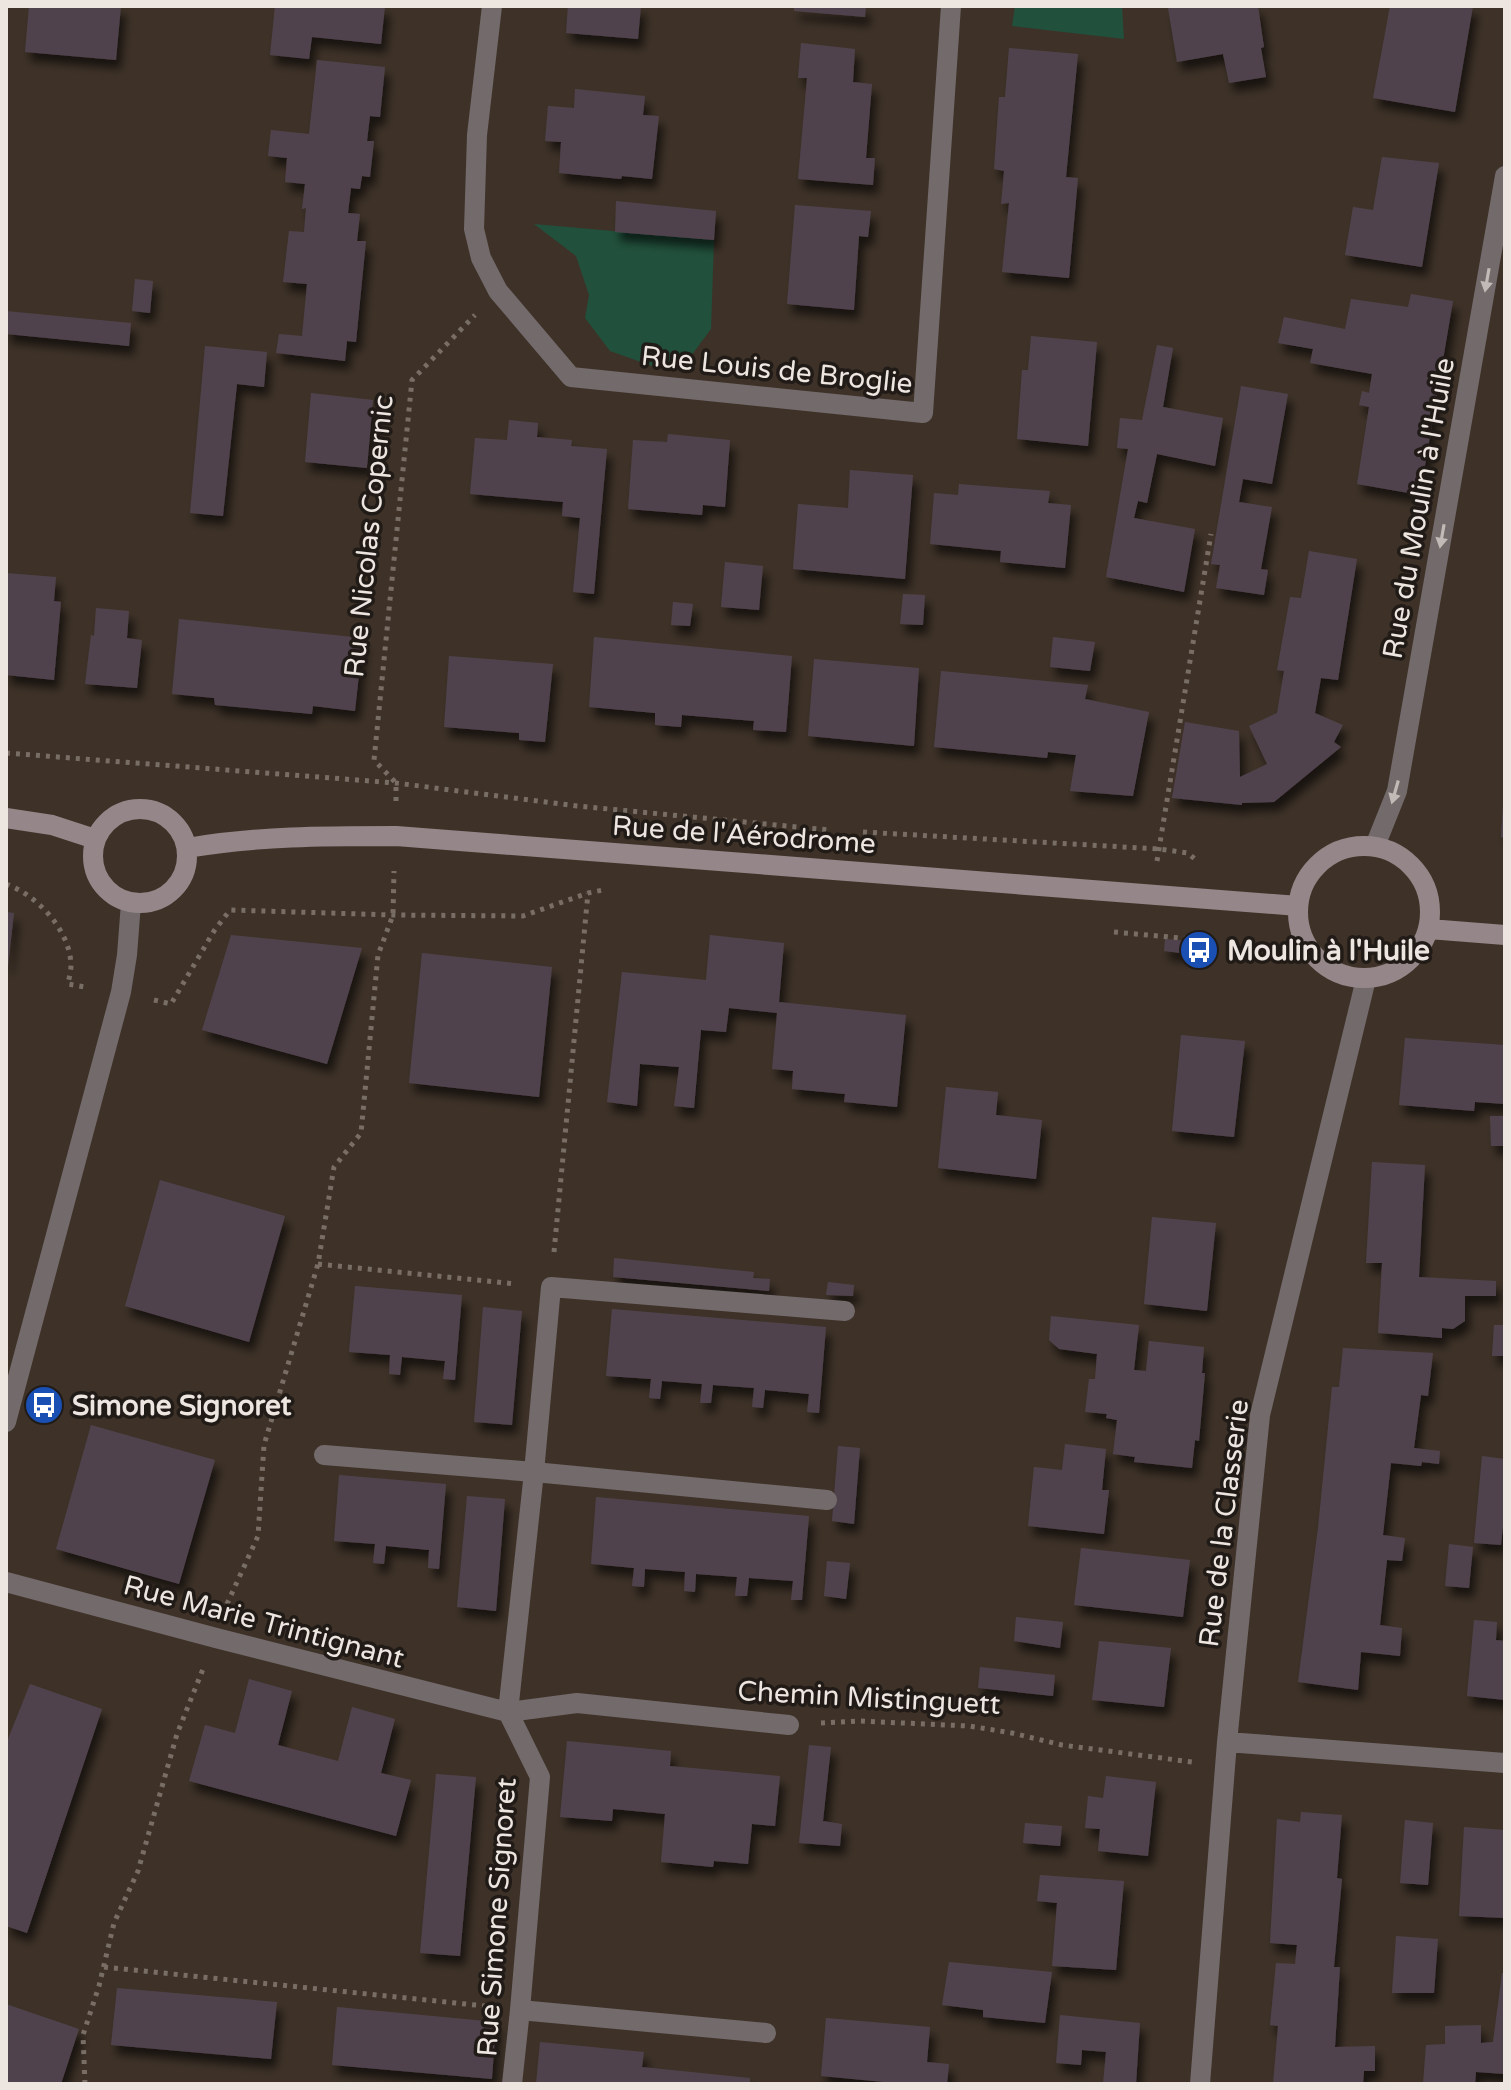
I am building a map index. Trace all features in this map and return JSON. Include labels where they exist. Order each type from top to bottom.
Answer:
[{"type":"street","points":[[492,6],[477,135],[474,229],[481,258],[498,291]]},
{"type":"street","name":"Rue Louis de Broglie","points":[[498,291],[571,377],[923,413],[951,6]]},
{"type":"street","name":"Rue du Moulin à l'Huile","points":[[1375,846],[1397,791],[1505,176]]},
{"type":"street","points":[[135,808],[153,810],[168,818],[181,831],[187,848],[187,863],[182,878],[173,890],[160,899],[146,903],[131,903],[106,890],[93,866],[95,839],[104,824],[118,813],[135,808]]},
{"type":"street","points":[[6,818],[52,825],[95,839]]},
{"type":"street","name":"Rue de l'Aérodrome","points":[[187,848],[284,836],[396,836],[1298,906]]},
{"type":"street","points":[[1353,846],[1375,846],[1396,854],[1413,867],[1425,885],[1431,906],[1429,929],[1420,949],[1406,965],[1387,975],[1366,979],[1343,976],[1323,965],[1308,949],[1299,928],[1298,906],[1303,885],[1315,867],[1332,853],[1353,846]]},
{"type":"street","points":[[6,1422],[121,992],[131,903]]},
{"type":"street","points":[[1429,929],[1505,935]]},
{"type":"street","name":"Rue de la Classerie","points":[[1200,2084],[1227,1742],[1260,1415],[1366,979]]},
{"type":"street","points":[[508,1712],[551,1287],[845,1311]]},
{"type":"street","points":[[324,1455],[827,1500]]},
{"type":"street","name":"Rue Marie Trintignant","points":[[6,1582],[508,1712]]},
{"type":"street","name":"Chemin Mistinguett","points":[[508,1712],[577,1703],[789,1725]]},
{"type":"street","name":"Rue Simone Signoret","points":[[508,1712],[540,1777],[512,2084]]},
{"type":"street","points":[[1227,1742],[1505,1763]]},
{"type":"street","points":[[520,2010],[766,2033]]},
{"type":"path","name":"Rue Nicolas Copernic","points":[[396,783],[374,760],[412,380],[498,291]]},
{"type":"path","points":[[1151,893],[1211,534]]},
{"type":"path","points":[[6,753],[396,783],[577,806],[834,830]]},
{"type":"path","points":[[396,783],[396,815]]},
{"type":"path","points":[[849,832],[1188,853]]},
{"type":"path","points":[[85,2084],[83,2035],[114,1923],[138,1871],[177,1734],[216,1638],[229,1596],[258,1536],[264,1445],[318,1264],[334,1167],[361,1133],[378,955],[393,915],[394,865]]},
{"type":"path","points":[[6,884],[38,902],[63,936],[71,965],[68,984],[80,986]]},
{"type":"path","points":[[165,1003],[171,1004],[230,910],[523,916],[588,893],[616,888]]},
{"type":"path","points":[[318,1264],[551,1287],[588,893]]},
{"type":"path","points":[[1108,931],[1203,940]]},
{"type":"path","name":"Chemin Mistinguett","points":[[789,1725],[859,1721],[969,1726],[1062,1745],[1225,1765]]},
{"type":"path","points":[[104,1967],[520,2010]]},
{"type":"green space","points":[[1015,6],[1122,6],[1124,39],[1012,26]]},
{"type":"green space","points":[[534,224],[714,240],[711,329],[682,368],[652,366],[610,351],[585,318],[589,295],[576,256]]},
{"type":"building","points":[[29,6],[121,6],[116,60],[25,52]]},
{"type":"building","points":[[275,6],[385,6],[381,44],[312,37],[309,59],[270,55]]},
{"type":"building","points":[[568,6],[641,6],[638,39],[566,33]]},
{"type":"building","points":[[794,6],[866,6],[865,17],[794,11]]},
{"type":"building","points":[[1258,6],[1266,77],[1229,83],[1223,54],[1177,62],[1168,8]]},
{"type":"building","points":[[1390,6],[1473,6],[1455,112],[1373,98]]},
{"type":"building","points":[[801,43],[855,49],[853,82],[872,84],[866,158],[875,158],[873,185],[798,179],[807,78],[798,78]]},
{"type":"building","points":[[1009,48],[1078,54],[1066,177],[1078,178],[1069,278],[1002,272],[1009,203],[1001,204],[1004,171],[994,169],[999,97],[1005,97]]},
{"type":"building","points":[[317,60],[385,67],[380,117],[370,116],[367,141],[374,141],[370,177],[362,176],[360,189],[351,188],[348,213],[360,214],[357,241],[366,241],[356,342],[347,341],[345,361],[276,353],[279,334],[302,336],[307,284],[283,282],[289,231],[304,232],[306,208],[302,209],[305,184],[285,182],[287,158],[268,156],[271,130],[309,134]]},
{"type":"building","points":[[575,89],[645,96],[643,115],[659,116],[652,179],[559,173],[561,142],[545,141],[548,106],[574,108]]},
{"type":"building","points":[[1382,157],[1439,163],[1422,267],[1345,255],[1353,207],[1373,210]]},
{"type":"building","points":[[616,201],[716,211],[714,240],[615,232]]},
{"type":"building","points":[[795,205],[871,211],[868,237],[859,236],[854,310],[787,304]]},
{"type":"building","points":[[135,279],[153,281],[150,313],[132,311]]},
{"type":"building","points":[[1411,294],[1453,301],[1420,495],[1357,484],[1369,407],[1359,405],[1362,391],[1369,393],[1372,374],[1310,363],[1313,349],[1278,343],[1284,317],[1345,329],[1351,299],[1408,307]]},
{"type":"building","points":[[6,311],[131,323],[129,346],[6,334]]},
{"type":"building","points":[[1031,336],[1097,342],[1088,446],[1017,439],[1022,370],[1028,370]]},
{"type":"building","points":[[1157,345],[1173,348],[1163,407],[1223,418],[1215,466],[1157,454],[1147,503],[1138,501],[1134,518],[1195,529],[1184,592],[1106,577],[1128,449],[1117,448],[1120,418],[1142,420]]},
{"type":"building","points":[[205,346],[267,352],[264,387],[237,384],[223,516],[190,513]]},
{"type":"building","points":[[1241,386],[1288,394],[1272,484],[1243,479],[1239,502],[1272,507],[1261,569],[1268,570],[1264,595],[1216,588],[1220,565],[1211,564]]},
{"type":"building","points":[[311,393],[373,400],[367,468],[305,462]]},
{"type":"building","points":[[509,420],[538,423],[537,437],[572,440],[571,446],[607,449],[594,594],[573,592],[580,518],[562,516],[563,502],[470,494],[475,438],[507,440]]},
{"type":"building","points":[[668,434],[730,440],[725,507],[703,505],[702,515],[628,509],[633,440],[667,442]]},
{"type":"building","points":[[850,470],[913,475],[905,579],[793,569],[798,504],[848,508]]},
{"type":"building","points":[[959,484],[1050,491],[1048,503],[1071,505],[1065,568],[1000,562],[1001,551],[930,544],[934,493],[958,495]]},
{"type":"building","points":[[1309,551],[1357,559],[1338,680],[1321,678],[1315,713],[1343,725],[1334,742],[1341,747],[1274,802],[1242,805],[1172,798],[1185,722],[1239,731],[1240,777],[1267,764],[1249,726],[1277,713],[1284,671],[1277,670],[1290,597],[1301,598]]},
{"type":"building","points":[[725,562],[763,566],[759,610],[721,607]]},
{"type":"building","points":[[6,573],[56,577],[54,601],[61,602],[54,680],[6,675]]},
{"type":"building","points":[[903,594],[925,595],[923,625],[900,624]]},
{"type":"building","points":[[673,602],[693,604],[690,626],[671,625]]},
{"type":"building","points":[[96,608],[129,611],[127,638],[142,640],[137,688],[85,684]]},
{"type":"building","points":[[179,619],[363,638],[355,711],[313,706],[312,714],[215,705],[214,698],[172,694]]},
{"type":"building","points":[[594,637],[792,656],[786,732],[753,730],[754,721],[682,715],[681,727],[655,725],[655,713],[589,707]]},
{"type":"building","points":[[1053,637],[1095,642],[1090,671],[1050,667]]},
{"type":"building","points":[[449,656],[553,664],[545,742],[519,740],[519,733],[444,727]]},
{"type":"building","points":[[814,659],[919,668],[914,746],[808,736]]},
{"type":"building","points":[[941,671],[1088,685],[1085,699],[1149,712],[1133,796],[1070,791],[1076,755],[1048,752],[1047,758],[934,747]]},
{"type":"building","points":[[1505,805],[1505,838],[1501,837]]},
{"type":"building","points":[[6,912],[14,913],[8,966],[6,966]]},
{"type":"building","points":[[231,935],[362,948],[327,1064],[202,1030]]},
{"type":"building","points":[[710,935],[784,943],[779,1002],[906,1015],[897,1107],[844,1102],[845,1094],[792,1089],[793,1071],[772,1069],[777,1013],[729,1008],[726,1032],[701,1030],[694,1108],[674,1106],[679,1067],[640,1064],[637,1106],[607,1102],[622,972],[706,980]]},
{"type":"building","points":[[1165,939],[1190,941],[1189,954],[1164,951]]},
{"type":"building","points":[[422,953],[552,967],[539,1097],[409,1083]]},
{"type":"building","points":[[1181,1035],[1245,1041],[1234,1137],[1172,1131]]},
{"type":"building","points":[[1405,1038],[1505,1045],[1505,1104],[1475,1102],[1474,1111],[1399,1105]]},
{"type":"building","points":[[946,1087],[998,1092],[996,1115],[1042,1120],[1036,1179],[938,1168]]},
{"type":"building","points":[[1490,1116],[1505,1116],[1505,1146],[1491,1146]]},
{"type":"building","points":[[1372,1162],[1425,1165],[1419,1277],[1496,1281],[1496,1296],[1465,1296],[1465,1321],[1453,1329],[1442,1328],[1442,1338],[1378,1333],[1382,1263],[1366,1263]]},
{"type":"building","points":[[160,1180],[285,1216],[249,1342],[125,1306]]},
{"type":"building","points":[[1152,1217],[1216,1223],[1207,1311],[1144,1304]]},
{"type":"building","points":[[614,1258],[754,1272],[753,1278],[770,1279],[769,1291],[613,1277]]},
{"type":"building","points":[[828,1282],[854,1285],[853,1296],[826,1295]]},
{"type":"building","points":[[355,1286],[462,1295],[455,1380],[443,1379],[445,1361],[402,1357],[400,1375],[389,1374],[390,1355],[349,1352]]},
{"type":"building","points":[[483,1307],[522,1311],[512,1425],[474,1422]]},
{"type":"building","points":[[612,1309],[826,1327],[819,1413],[807,1412],[809,1394],[765,1390],[763,1408],[752,1407],[754,1388],[713,1385],[711,1403],[700,1403],[702,1384],[662,1381],[660,1399],[649,1398],[651,1379],[606,1376]]},
{"type":"building","points":[[1051,1316],[1139,1325],[1134,1370],[1146,1371],[1149,1341],[1204,1347],[1199,1441],[1195,1440],[1192,1468],[1134,1462],[1135,1457],[1113,1454],[1117,1420],[1106,1418],[1107,1414],[1085,1412],[1089,1379],[1095,1379],[1097,1354],[1059,1349],[1049,1340]]},
{"type":"building","points":[[1494,1325],[1505,1325],[1505,1356],[1492,1356]]},
{"type":"building","points":[[1343,1348],[1433,1353],[1428,1396],[1421,1395],[1414,1448],[1440,1451],[1439,1464],[1391,1463],[1383,1535],[1405,1538],[1402,1561],[1387,1560],[1380,1625],[1402,1628],[1400,1656],[1361,1652],[1358,1690],[1298,1682],[1332,1387],[1339,1387]]},
{"type":"building","points":[[91,1425],[215,1460],[179,1584],[56,1549]]},
{"type":"building","points":[[1065,1444],[1106,1449],[1102,1490],[1109,1490],[1104,1534],[1028,1526],[1034,1467],[1062,1470]]},
{"type":"building","points":[[838,1446],[860,1448],[854,1524],[832,1521]]},
{"type":"building","points":[[1482,1456],[1505,1459],[1501,1545],[1474,1543]]},
{"type":"building","points":[[339,1475],[446,1484],[439,1569],[428,1568],[429,1550],[386,1546],[384,1564],[373,1563],[375,1544],[334,1541]]},
{"type":"building","points":[[467,1496],[505,1499],[496,1611],[457,1607]]},
{"type":"building","points":[[596,1497],[809,1516],[802,1600],[791,1600],[793,1581],[749,1578],[747,1596],[735,1596],[737,1577],[696,1574],[695,1592],[684,1591],[685,1572],[645,1569],[644,1587],[632,1586],[634,1568],[591,1564]]},
{"type":"building","points":[[1449,1544],[1473,1547],[1469,1588],[1445,1586]]},
{"type":"building","points":[[1081,1548],[1190,1560],[1183,1617],[1074,1605]]},
{"type":"building","points":[[827,1561],[850,1563],[846,1599],[824,1596]]},
{"type":"building","points":[[1016,1617],[1063,1622],[1060,1648],[1014,1641]]},
{"type":"building","points":[[1474,1620],[1497,1622],[1496,1640],[1505,1641],[1505,1700],[1467,1696]]},
{"type":"building","points":[[1099,1641],[1171,1648],[1164,1707],[1092,1700]]},
{"type":"building","points":[[980,1667],[1055,1675],[1053,1696],[978,1688]]},
{"type":"building","points":[[249,1679],[292,1691],[278,1745],[338,1761],[352,1707],[395,1719],[381,1773],[411,1780],[396,1836],[189,1781],[205,1725],[235,1733]]},
{"type":"building","points":[[30,1684],[102,1709],[27,1933],[6,1926],[6,1744]]},
{"type":"building","points":[[567,1741],[671,1751],[670,1766],[780,1776],[775,1826],[752,1824],[748,1864],[714,1861],[713,1867],[661,1862],[665,1814],[613,1809],[612,1821],[560,1817]]},
{"type":"building","points":[[809,1745],[831,1747],[823,1821],[842,1824],[840,1846],[799,1843]]},
{"type":"building","points":[[436,1774],[476,1777],[460,1956],[420,1953]]},
{"type":"building","points":[[1106,1776],[1156,1782],[1148,1856],[1098,1851],[1100,1829],[1085,1828],[1088,1796],[1103,1798]]},
{"type":"building","points":[[1301,1812],[1342,1815],[1337,1878],[1342,1879],[1334,1967],[1340,1967],[1335,2047],[1375,2046],[1375,2071],[1364,2071],[1363,2084],[1273,2084],[1278,2026],[1270,2025],[1276,1963],[1295,1964],[1297,1945],[1270,1943],[1277,1819],[1300,1822]]},
{"type":"building","points":[[1405,1820],[1433,1823],[1428,1885],[1400,1883]]},
{"type":"building","points":[[1025,1823],[1062,1826],[1060,1846],[1023,1843]]},
{"type":"building","points":[[1464,1827],[1505,1830],[1505,1918],[1459,1916]]},
{"type":"building","points":[[1040,1875],[1124,1881],[1116,1970],[1052,1966],[1057,1903],[1037,1901]]},
{"type":"building","points":[[1396,1936],[1438,1939],[1434,1993],[1392,1993]]},
{"type":"building","points":[[949,1962],[1052,1972],[1045,2023],[983,2017],[983,2010],[942,2005]]},
{"type":"building","points":[[1502,1973],[1505,1974],[1505,2074],[1476,2072],[1475,2084],[1423,2084],[1426,2045],[1445,2044],[1445,2026],[1481,2025],[1481,2043],[1493,2042]]},
{"type":"building","points":[[117,1988],[277,2002],[271,2059],[111,2045]]},
{"type":"building","points":[[6,2004],[79,2029],[61,2084],[6,2084]]},
{"type":"building","points":[[337,2007],[496,2022],[492,2079],[332,2065]]},
{"type":"building","points":[[1060,2015],[1140,2023],[1136,2084],[1103,2084],[1106,2052],[1082,2050],[1081,2065],[1056,2063]]},
{"type":"building","points":[[826,2018],[930,2027],[927,2062],[949,2064],[947,2084],[905,2084],[821,2076]]},
{"type":"building","points":[[540,2042],[644,2052],[642,2067],[750,2078],[750,2084],[536,2084]]},
{"type":"place","name":"Moulin à l'Huile","points":[[1199,950]]},
{"type":"place","name":"Simone Signoret","points":[[44,1405]]}]
